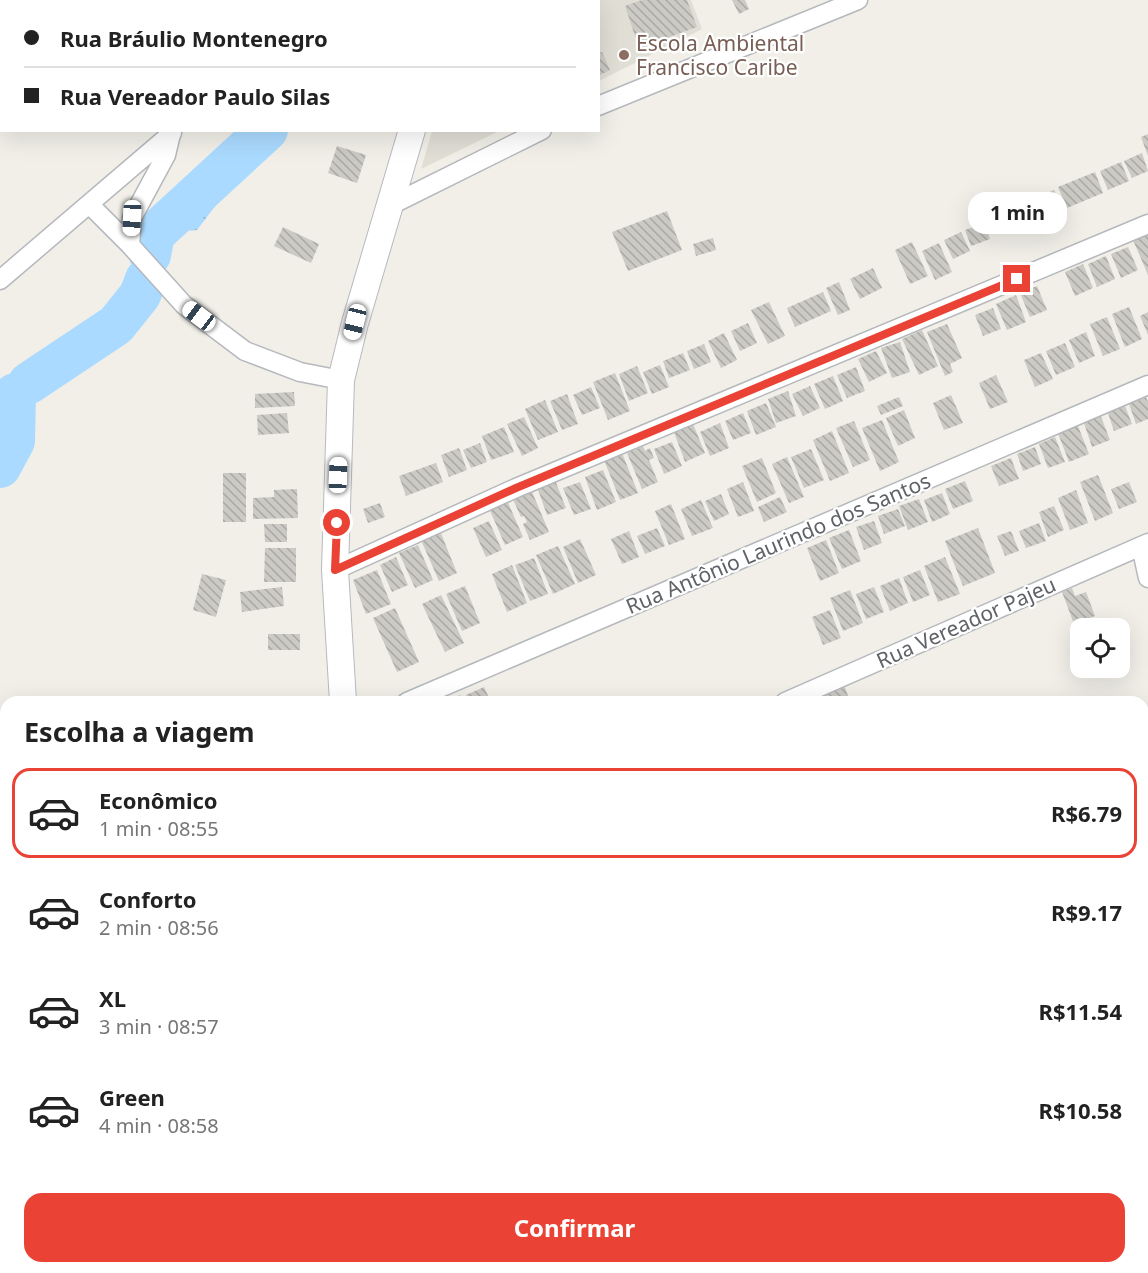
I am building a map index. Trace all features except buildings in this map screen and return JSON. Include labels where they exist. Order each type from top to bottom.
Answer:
[{"type":"street","points":[[600,105],[858,0]]},
{"type":"street","points":[[0,280],[172,132]]},
{"type":"street","points":[[130,245],[132,218],[166,155],[172,132]]},
{"type":"street","points":[[343,696],[335,570],[341,380],[355,322],[411,132]]},
{"type":"street","points":[[389,206],[538,132]]},
{"type":"street","points":[[88,204],[130,245],[184,305],[245,351],[300,372],[341,380]]},
{"type":"street","points":[[335,570],[516,488],[1148,225]]},
{"type":"street","name":"Rua Antônio Laurindo dos Santos","points":[[421,696],[1148,385]]},
{"type":"street","points":[[1144,544],[1148,578]]},
{"type":"street","name":"Rua Vereador Pajeu","points":[[799,696],[1144,544]]},
{"type":"shaded area","name":"Escola Ambiental Francisco Caribe","points":[[600,0],[691,0],[702,29],[600,80]]},
{"type":"shaded area","points":[[431,132],[497,132],[421,169]]},
{"type":"water","points":[[244,132],[282,132],[238,179],[197,230],[154,234],[161,205],[187,187],[201,186],[219,161],[235,155]]},
{"type":"waterway","points":[[150,255],[154,234],[265,132]]},
{"type":"waterway","points":[[29,383],[116,325],[140,295],[146,279]]},
{"type":"waterway","points":[[0,467],[14,441],[15,394]]},
{"type":"place","name":"Escola Ambiental Francisco Caribe","points":[[624,55]]},
{"type":"route","points":[[337,523],[335,570],[516,488],[1017,279]]}]
